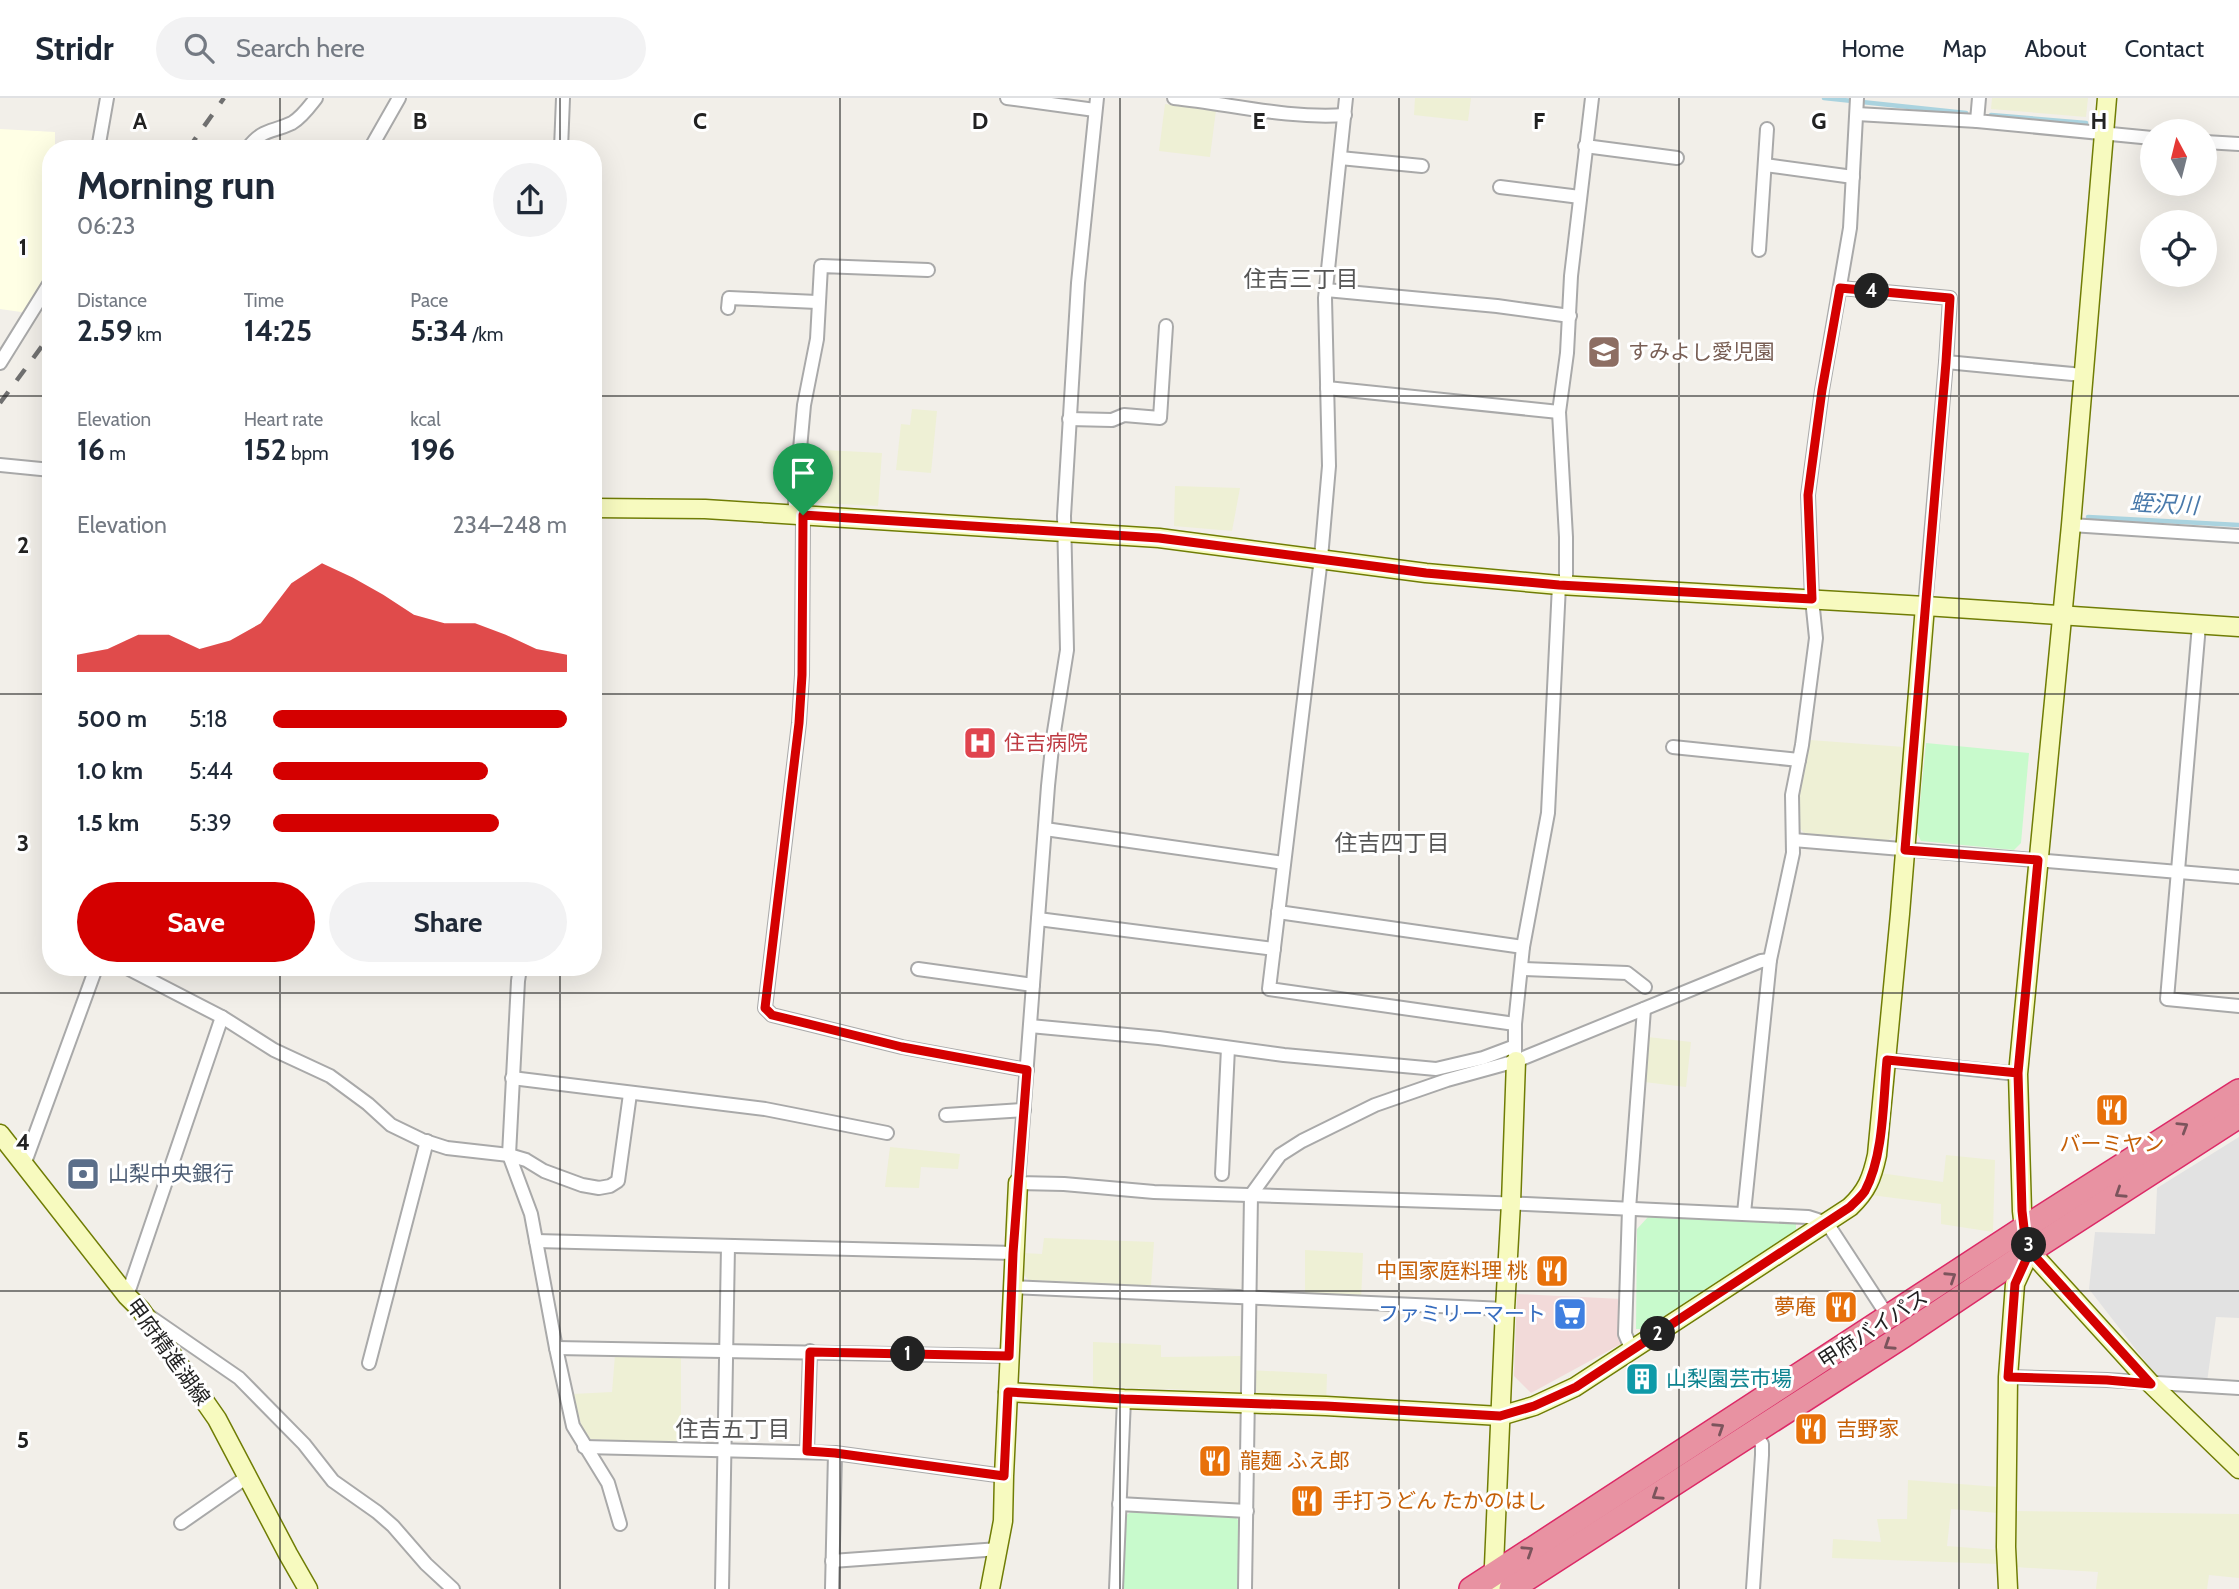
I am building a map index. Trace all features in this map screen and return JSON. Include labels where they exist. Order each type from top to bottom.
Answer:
[{"type":"highway","name":"甲府バイパス","points":[[1511,1589],[1903,1336],[2027,1240],[2239,1091]]},
{"type":"highway","name":"甲府バイパス","points":[[1471,1589],[1493,1581],[1889,1318],[2239,1116]]},
{"type":"street","points":[[100,140],[107,98]]},
{"type":"street","points":[[255,140],[258,135],[301,117],[316,98]]},
{"type":"street","points":[[375,140],[399,98]]},
{"type":"street","points":[[561,140],[563,98]]},
{"type":"street","points":[[990,1589],[1003,1521],[1018,1183],[1053,738],[1067,650],[1063,533],[1069,419],[1078,283],[1096,104],[1007,98]]},
{"type":"street","points":[[1174,98],[1273,112],[1345,115]]},
{"type":"street","points":[[1346,98],[1326,290],[1329,466],[1321,558],[1269,989],[1515,1024]]},
{"type":"street","points":[[1493,1581],[1511,1203],[1515,1024],[1524,947],[1548,813],[1566,537],[1559,412],[1567,353],[1571,276],[1592,98]]},
{"type":"street","points":[[1977,121],[1979,98]]},
{"type":"street","points":[[2008,1589],[2008,1377],[2015,1284],[2027,1240],[2018,1073],[2071,525],[2107,98]]},
{"type":"street","points":[[1744,1213],[1770,960],[1793,853],[1792,795],[1816,638],[1808,495],[1822,390],[1850,228],[1857,107],[2140,137]]},
{"type":"street","points":[[1759,250],[1767,129]]},
{"type":"street","points":[[2217,143],[2239,144]]},
{"type":"street","points":[[1585,146],[1676,158]]},
{"type":"street","points":[[1340,158],[1422,166]]},
{"type":"street","points":[[1765,165],[1853,177]]},
{"type":"street","points":[[1500,187],[1580,197]]},
{"type":"street","points":[[928,270],[821,266],[817,339],[803,405],[798,515],[802,675],[799,723],[765,1008],[772,1015],[902,1047],[1027,1070]]},
{"type":"street","points":[[1008,1392],[1500,1416],[1534,1406],[1576,1387],[1828,1223],[1863,1194],[1877,1156],[1887,1060],[1950,298],[1840,288]]},
{"type":"street","points":[[1326,290],[1497,306],[1570,316]]},
{"type":"street","points":[[0,363],[42,295]]},
{"type":"street","points":[[728,308],[729,298],[817,302]]},
{"type":"street","points":[[1069,419],[1112,420],[1124,415],[1160,418],[1166,326]]},
{"type":"street","points":[[1946,362],[2083,375]]},
{"type":"street","points":[[1327,388],[1559,412]]},
{"type":"street","points":[[0,465],[42,469]]},
{"type":"street","points":[[602,508],[705,509],[1159,538],[1426,573],[1563,585],[2239,627]]},
{"type":"street","points":[[2071,525],[2239,536]]},
{"type":"street","points":[[2199,625],[2167,999],[2239,1006]]},
{"type":"street","points":[[1673,747],[1799,760]]},
{"type":"street","points":[[1045,829],[1283,863]]},
{"type":"street","points":[[1793,839],[2239,877]]},
{"type":"street","points":[[1278,912],[1524,947]]},
{"type":"street","points":[[1038,919],[1274,949]]},
{"type":"street","points":[[1245,1589],[1251,1195],[1280,1155],[1302,1141],[1375,1105],[1644,1009],[1761,961],[1770,960]]},
{"type":"street","points":[[1521,969],[1627,973],[1645,987]]},
{"type":"street","points":[[918,970],[1033,985]]},
{"type":"street","points":[[24,1165],[93,976]]},
{"type":"street","points":[[143,976],[222,1017],[274,1050],[330,1076],[391,1125],[447,1148],[509,1155],[526,1160],[544,1171],[582,1185],[599,1188],[618,1181],[630,1094]]},
{"type":"street","points":[[519,976],[509,1155],[531,1214],[573,1426],[608,1483],[620,1524]]},
{"type":"street","points":[[1632,1350],[1625,1334],[1629,1209],[1644,1009]]},
{"type":"street","points":[[127,1296],[222,1017]]},
{"type":"street","points":[[1030,1026],[1436,1069],[1515,1054]]},
{"type":"street","points":[[1222,1174],[1228,1048]]},
{"type":"street","points":[[1887,1060],[2018,1073]]},
{"type":"street","points":[[512,1078],[765,1109],[887,1133]]},
{"type":"street","points":[[946,1115],[1024,1110]]},
{"type":"street","name":"甲府精進湖線","points":[[0,1134],[127,1296],[141,1310],[216,1419],[308,1589]]},
{"type":"street","points":[[369,1363],[426,1141]]},
{"type":"street","points":[[1018,1183],[1154,1192],[1511,1203],[1808,1217],[1828,1223],[1889,1318]]},
{"type":"street","points":[[2027,1240],[2151,1384],[2239,1469]]},
{"type":"street","points":[[536,1241],[1013,1253]]},
{"type":"street","points":[[722,1589],[728,1246]]},
{"type":"street","points":[[1012,1287],[1505,1309]]},
{"type":"street","points":[[141,1310],[239,1378],[304,1444],[333,1481],[393,1526],[426,1564],[453,1589]]},
{"type":"street","points":[[556,1348],[1009,1356]]},
{"type":"street","points":[[807,1451],[810,1352]]},
{"type":"street","points":[[2008,1377],[2239,1388]]},
{"type":"street","points":[[1116,1589],[1124,1399]]},
{"type":"street","points":[[1754,1433],[1762,1444],[1762,1455],[1754,1589]]},
{"type":"street","points":[[584,1447],[807,1451],[1004,1476]]},
{"type":"street","points":[[832,1589],[835,1453]]},
{"type":"street","points":[[181,1523],[247,1477]]},
{"type":"street","points":[[1119,1504],[1247,1511]]},
{"type":"street","points":[[832,1561],[999,1549]]},
{"type":"shaded area","points":[[1415,98],[1471,98],[1468,121],[1414,115]]},
{"type":"shaded area","points":[[1992,98],[2088,98],[2086,117],[1991,109]]},
{"type":"shaded area","points":[[1165,104],[1216,110],[1210,157],[1159,151]]},
{"type":"shaded area","points":[[0,129],[55,132],[55,140],[42,140],[42,293],[28,313],[0,309]]},
{"type":"shaded area","points":[[912,409],[937,411],[931,473],[896,470],[901,424],[910,425]]},
{"type":"shaded area","points":[[805,449],[882,453],[878,506],[802,502]]},
{"type":"shaded area","points":[[1175,486],[1240,488],[1232,531],[1174,526]]},
{"type":"shaded area","points":[[1810,740],[1904,747],[1896,833],[1887,842],[1804,833],[1799,827],[1799,793]]},
{"type":"shaded area","points":[[1648,1037],[1691,1042],[1686,1087],[1644,1082]]},
{"type":"shaded area","points":[[2239,1137],[2239,1318],[2216,1317],[2207,1382],[2166,1382],[2155,1374],[2089,1289],[2095,1232],[2155,1234],[2157,1188]]},
{"type":"shaded area","points":[[890,1147],[960,1154],[958,1169],[921,1167],[919,1188],[885,1187]]},
{"type":"shaded area","points":[[1946,1155],[1995,1160],[1993,1232],[1941,1224],[1941,1204],[1863,1194],[1873,1172],[1943,1182]]},
{"type":"shaded area","points":[[1044,1238],[1154,1242],[1151,1286],[1029,1280],[1023,1274],[1023,1253],[1042,1254]]},
{"type":"shaded area","points":[[1305,1250],[1363,1253],[1361,1301],[1305,1299]]},
{"type":"shaded area","points":[[1517,1294],[1622,1299],[1621,1344],[1531,1393],[1514,1376]]},
{"type":"shaded area","points":[[1093,1342],[1161,1345],[1161,1357],[1242,1356],[1240,1392],[1093,1386]]},
{"type":"shaded area","points":[[615,1355],[681,1357],[681,1443],[591,1439],[584,1434],[572,1394],[612,1392]]},
{"type":"shaded area","points":[[1249,1370],[1327,1374],[1326,1406],[1249,1404]]},
{"type":"shaded area","points":[[1908,1480],[1999,1487],[1998,1513],[1951,1509],[1947,1546],[1999,1550],[2000,1564],[1832,1558],[1833,1539],[1881,1542],[1877,1519],[1907,1519]]},
{"type":"shaded area","points":[[2013,1511],[2239,1514],[2239,1578],[2209,1575],[2207,1589],[2096,1589],[2098,1572],[2015,1567]]},
{"type":"green space","points":[[1926,743],[2029,753],[2021,843],[2014,850],[1921,841],[1917,833]]},
{"type":"green space","points":[[1648,1217],[1796,1223],[1796,1230],[1644,1329],[1636,1329],[1637,1229]]},
{"type":"green space","points":[[1134,1510],[1235,1517],[1240,1522],[1240,1589],[1123,1589],[1125,1516]]},
{"type":"waterway","points":[[1824,98],[1966,113]]},
{"type":"waterway","points":[[1991,115],[2086,123]]},
{"type":"waterway","name":"蛭沢川","points":[[2088,517],[2239,525]]},
{"type":"railway","points":[[194,140],[224,98]]},
{"type":"railway","points":[[0,403],[42,346]]},
{"type":"place","name":"すみよし愛児園","points":[[1604,352]]},
{"type":"place","name":"住吉病院","points":[[980,743]]},
{"type":"place","name":"バーミヤン","points":[[2112,1110]]},
{"type":"place","name":"山梨中央銀行","points":[[83,1174]]},
{"type":"place","name":"中国家庭料理 桃","points":[[1552,1271]]},
{"type":"place","name":"夢庵","points":[[1841,1307]]},
{"type":"place","name":"ファミリーマート","points":[[1570,1314]]},
{"type":"place","name":"山梨園芸市場","points":[[1642,1379]]},
{"type":"place","name":"吉野家","points":[[1811,1429]]},
{"type":"place","name":"龍麺 ふえ郎","points":[[1215,1461]]},
{"type":"place","name":"手打うどん たかのはし","points":[[1307,1501]]},
{"type":"district","name":"住吉三丁目","points":[[1301,279]]},
{"type":"district","name":"住吉四丁目","points":[[1392,843]]},
{"type":"district","name":"住吉五丁目","points":[[733,1429]]},
{"type":"route","points":[[803,515],[799,723],[765,1008],[772,1015],[902,1047],[1027,1070],[1013,1253],[1009,1356],[810,1352],[807,1451],[1004,1476],[1008,1392],[1500,1416],[1534,1406],[1576,1387],[1850,1207],[1863,1194],[1873,1172],[1887,1060],[2018,1073],[2022,1211],[2030,1251],[2151,1384],[2008,1377],[2015,1284],[2030,1251],[2024,1228],[2022,1211],[2020,1142],[2018,1073],[2038,860],[1905,850],[1950,298],[1840,288],[1822,390],[1808,495],[1812,599],[1559,585],[1426,573],[1159,538],[803,515]]}]
